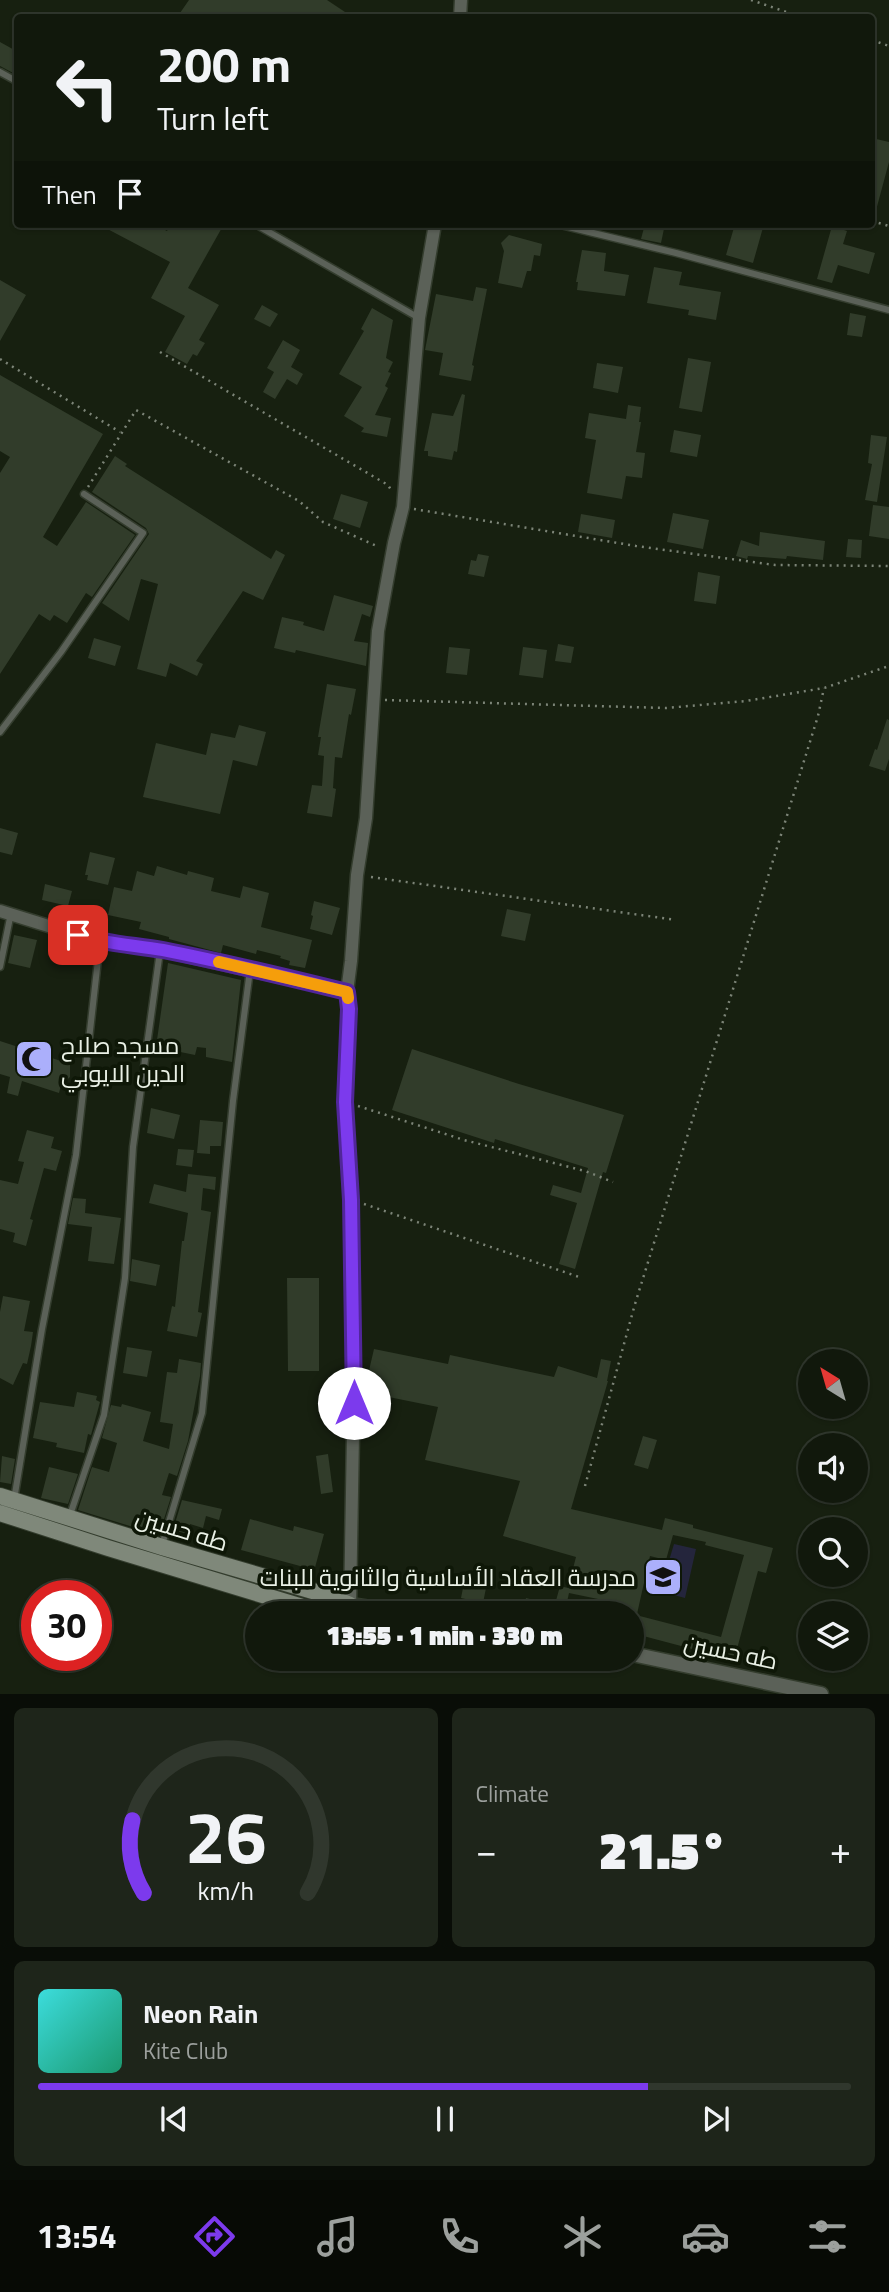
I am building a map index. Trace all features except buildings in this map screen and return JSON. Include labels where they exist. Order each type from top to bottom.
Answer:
[{"type":"main road","name":"طه حسين","points":[[6,1506],[69,1517],[340,1601]]},
{"type":"main road","name":"طه حسين","points":[[6,1506],[108,1548],[283,1601]]},
{"type":"street","points":[[350,1601],[354,1378],[351,1200],[345,1102],[349,1009],[347,992],[357,875],[366,818],[379,631],[402,507],[419,318],[434,228]]},
{"type":"street","points":[[5,912],[100,942],[160,950],[347,992]]},
{"type":"street","name":"طه حسين","points":[[644,1656],[821,1693]]},
{"type":"lane","points":[[262,228],[419,318]]},
{"type":"lane","points":[[573,228],[889,310]]},
{"type":"lane","points":[[0,732],[61,652],[143,533],[84,494]]},
{"type":"lane","points":[[0,967],[5,912]]},
{"type":"lane","points":[[6,1506],[76,1155],[100,942]]},
{"type":"lane","points":[[69,1517],[104,1415],[125,1278],[133,1147],[160,950]]},
{"type":"lane","points":[[162,1547],[202,1413],[233,1101],[250,969]]},
{"type":"path","points":[[751,0],[792,14]]},
{"type":"path","points":[[160,352],[388,485],[402,507],[636,546],[775,565],[889,566]]},
{"type":"path","points":[[0,359],[120,432]]},
{"type":"path","points":[[84,494],[136,410],[299,501],[323,522],[392,552]]},
{"type":"path","points":[[374,700],[666,708],[746,701],[824,688],[889,666]]},
{"type":"path","points":[[585,1486],[635,1304],[818,716],[824,688]]},
{"type":"path","points":[[357,875],[676,920]]},
{"type":"path","points":[[345,1102],[464,1140],[585,1171],[612,1182]]},
{"type":"path","points":[[351,1200],[579,1277]]},
{"type":"shaded area","points":[[674,1544],[696,1549],[685,1598],[651,1589],[658,1562],[668,1564]]},
{"type":"slow traffic","points":[[219,962],[347,992],[348,998]]},
{"type":"place","name":"مسجد صلاح الدين الايوبي","points":[[34,1059]]},
{"type":"place","name":"مدرسة العقاد الأساسية والثانوية للبنات","points":[[663,1577]]},
{"type":"route","points":[[78,935],[100,942],[160,950],[228,964],[347,992],[349,1009],[345,1102],[351,1200],[354,1403]]}]
